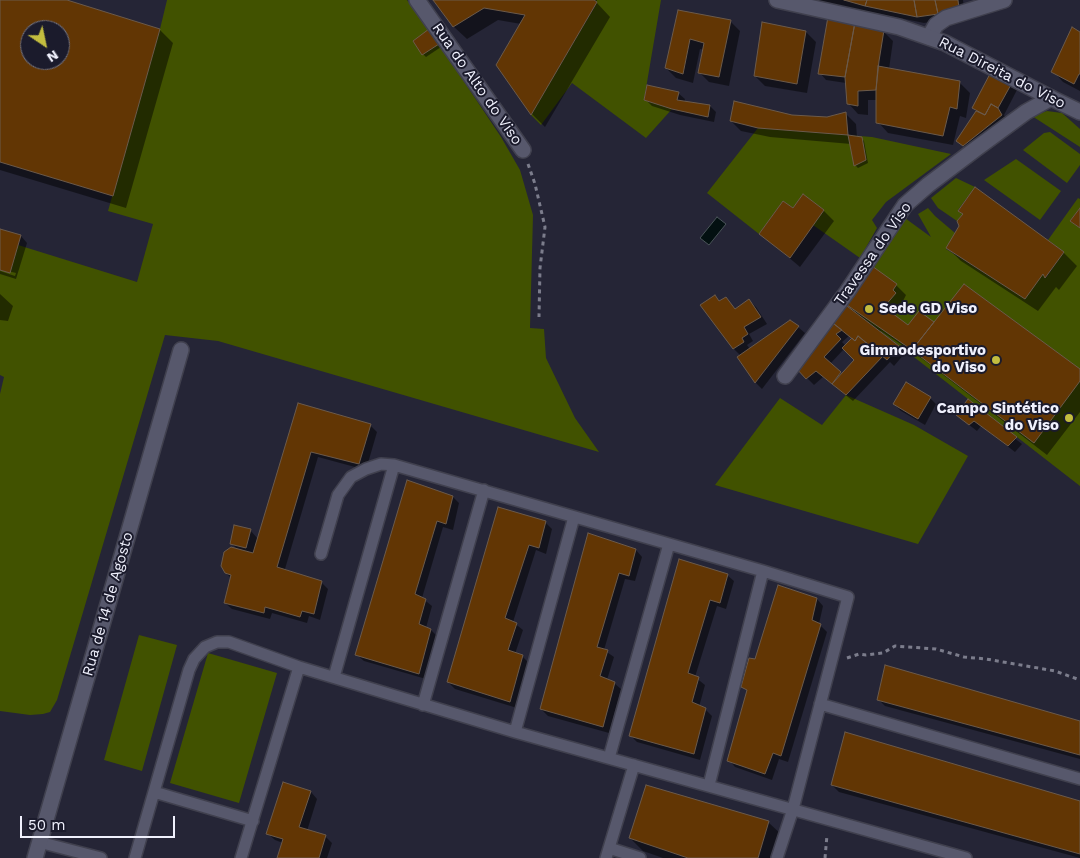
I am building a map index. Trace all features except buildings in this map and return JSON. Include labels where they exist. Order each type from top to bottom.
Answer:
[{"type":"street","name":"Rua do Alto do Viso","points":[[417,0],[523,150]]},
{"type":"street","name":"Rua Direita do Viso","points":[[777,0],[899,27],[929,37],[945,43],[1080,112]]},
{"type":"street","points":[[929,37],[936,25],[946,18],[1004,0]]},
{"type":"street","name":"Travessa do Viso","points":[[785,376],[847,292],[905,205],[984,142],[1026,112],[1051,98]]},
{"type":"street","name":"Rua de 14 de Agosto","points":[[35,858],[181,350]]},
{"type":"lane","points":[[321,554],[338,495],[351,477],[381,464],[394,464],[763,570],[848,597],[792,809],[777,858]]},
{"type":"lane","points":[[334,677],[394,464]]},
{"type":"lane","points":[[424,704],[484,490]]},
{"type":"lane","points":[[514,732],[574,517]]},
{"type":"lane","points":[[609,758],[669,544]]},
{"type":"lane","points":[[709,785],[763,570]]},
{"type":"lane","points":[[135,858],[189,670],[194,659],[205,647],[216,642],[229,642],[299,667],[514,732],[966,858]]},
{"type":"lane","points":[[241,858],[299,667]]},
{"type":"lane","points":[[820,704],[1080,779]]},
{"type":"lane","points":[[634,765],[608,853],[640,858]]},
{"type":"lane","points":[[154,792],[253,821]]},
{"type":"lane","points":[[39,842],[101,858]]},
{"type":"path","name":"Rua do Alto do Viso","points":[[523,150],[535,184],[545,227],[540,268],[539,318]]},
{"type":"path","points":[[829,670],[839,661],[851,656],[883,653],[895,646],[907,646],[936,649],[964,658],[986,659],[1055,671],[1080,680]]},
{"type":"path","points":[[825,858],[828,819]]},
{"type":"green space","points":[[167,0],[407,0],[429,29],[501,137],[520,170],[533,215],[530,328],[544,329],[546,358],[575,418],[599,452],[218,341],[165,335],[57,700],[50,712],[43,714],[30,715],[0,711],[0,394],[4,377],[0,375],[0,270],[10,272],[18,245],[137,282],[153,224],[108,211]]},
{"type":"green space","points":[[594,0],[661,0],[644,100],[672,109],[646,138],[572,83],[541,125],[531,115],[597,3]]},
{"type":"green space","points":[[1047,111],[1062,113],[1080,129],[1080,147],[1032,116]]},
{"type":"green space","points":[[758,128],[872,137],[951,154],[886,202],[872,220],[877,228],[860,258],[813,225],[824,210],[803,195],[793,208],[783,201],[759,234],[707,193]]},
{"type":"green space","points":[[1050,132],[1080,154],[1080,165],[1067,183],[1023,150],[1044,133]]},
{"type":"green space","points":[[1016,159],[1061,191],[1040,220],[984,180]]},
{"type":"green space","points":[[956,178],[975,187],[958,210],[963,214],[957,221],[938,208],[931,198]]},
{"type":"green space","points":[[1078,198],[1080,199],[1080,208],[1070,221],[1080,228],[1080,486],[847,305],[872,266],[898,213],[931,237],[918,214],[928,208],[955,233],[946,249],[1025,299],[1043,274],[1046,278],[1064,252],[1048,240]]},
{"type":"green space","points":[[846,395],[914,425],[968,456],[918,544],[715,485],[780,398],[822,425]]},
{"type":"green space","points":[[139,635],[177,645],[142,771],[104,760]]},
{"type":"green space","points":[[208,653],[277,673],[239,803],[170,783]]},
{"type":"shaded area","points":[[717,217],[726,224],[709,245],[700,238]]},
{"type":"place","name":"Sede GD Viso","points":[[869,309]]},
{"type":"place","name":"Gimnodesportivo do Viso","points":[[996,360]]},
{"type":"place","name":"Campo Sintético do Viso","points":[[1069,418]]}]
